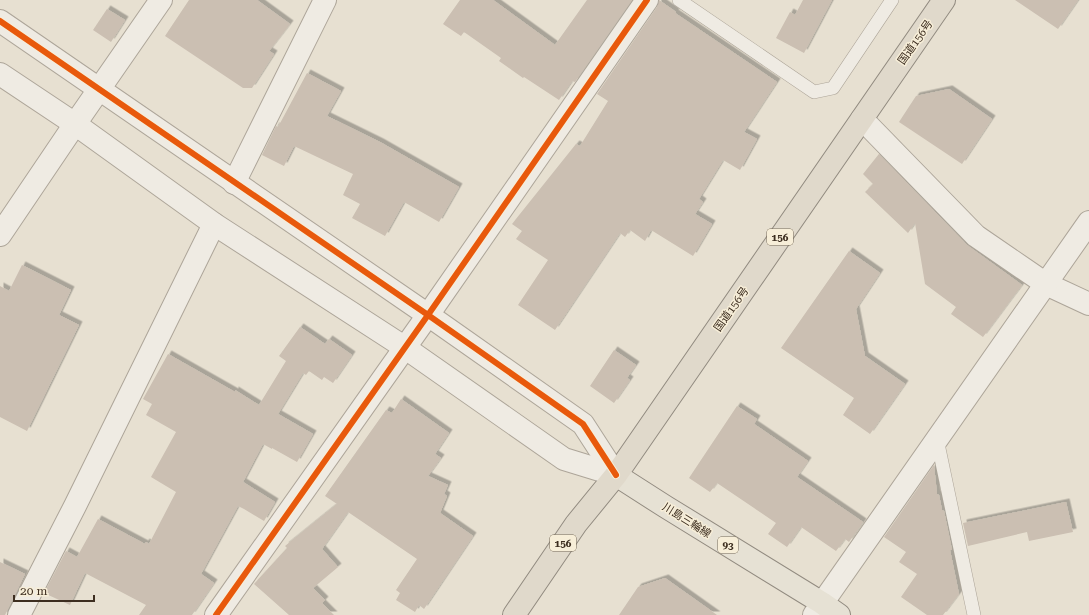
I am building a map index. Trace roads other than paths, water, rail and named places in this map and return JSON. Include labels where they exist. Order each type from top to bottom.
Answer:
[{"type":"highway","name":"国道156号","points":[[514,615],[576,524],[616,474],[944,0]]},
{"type":"main road","name":"川島三輪線","points":[[616,474],[825,611]]},
{"type":"street","points":[[0,235],[74,124],[162,0]]},
{"type":"street","points":[[234,183],[326,0]]},
{"type":"street","points":[[216,615],[428,315],[647,0]]},
{"type":"street","points":[[0,21],[428,315],[583,424],[616,474]]},
{"type":"street","points":[[0,74],[74,124],[214,224],[404,347],[564,459],[616,474]]},
{"type":"street","points":[[862,119],[976,236],[1046,284],[1089,304]]},
{"type":"street","points":[[825,611],[937,439],[1089,222]]},
{"type":"street","points":[[19,615],[214,224]]},
{"type":"lane","points":[[679,0],[814,92],[833,88],[892,0]]},
{"type":"lane","points":[[937,439],[974,615]]}]
